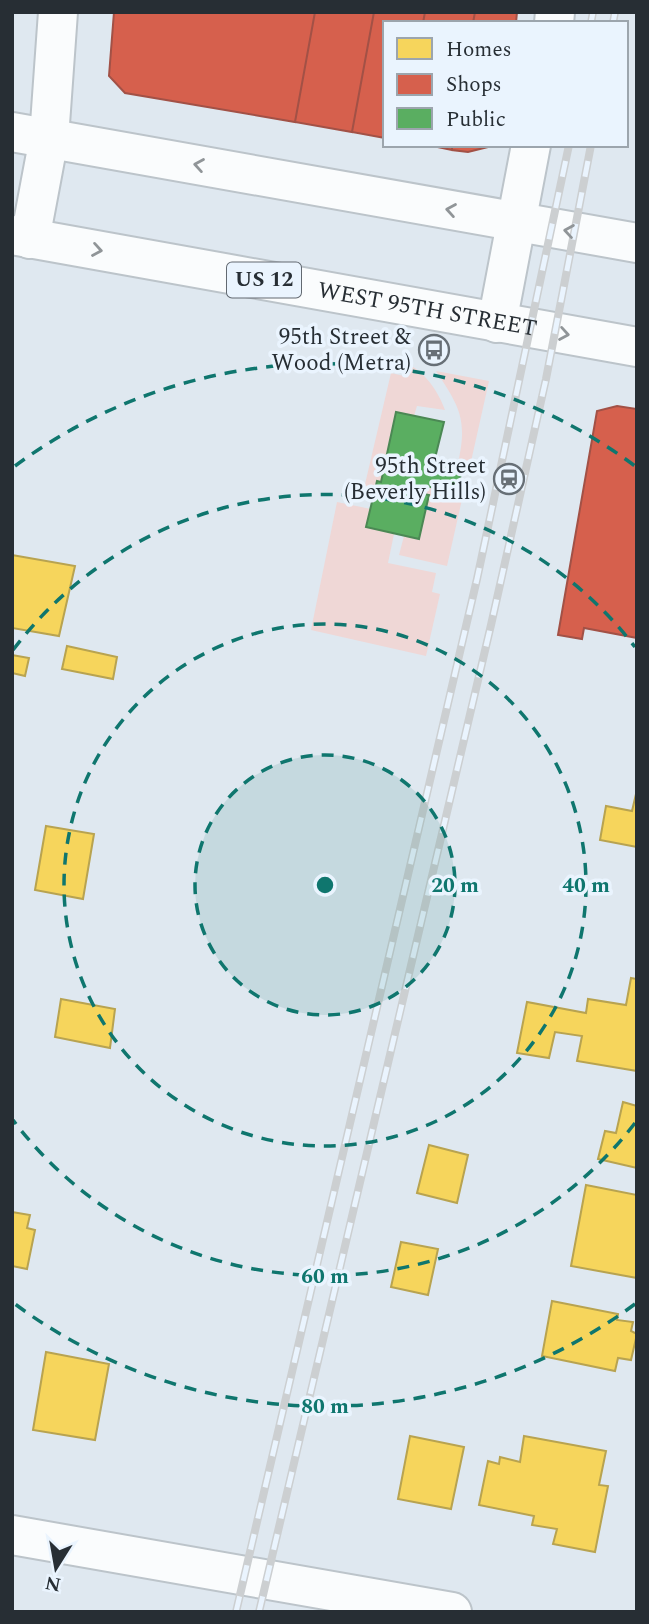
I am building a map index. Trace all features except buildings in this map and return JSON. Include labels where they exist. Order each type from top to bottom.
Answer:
[{"type":"main road","points":[[21,237],[31,135],[58,12]]},
{"type":"main road","points":[[31,135],[637,243]]},
{"type":"main road","points":[[497,323],[531,147]]},
{"type":"main road","name":"WEST 95TH STREET","points":[[21,237],[637,347]]},
{"type":"main road","points":[[12,1535],[452,1612]]},
{"type":"shaded area","points":[[407,364],[414,367],[430,383],[445,410],[417,406],[414,416],[396,413],[381,482],[377,481],[372,500],[362,497],[391,373],[404,376]]},
{"type":"shaded area","points":[[436,371],[489,381],[470,466],[458,463],[462,435],[459,414],[451,394]]},
{"type":"shaded area","points":[[426,486],[463,495],[447,566],[399,555],[404,536],[419,539],[429,495],[424,494]]},
{"type":"shaded area","points":[[337,502],[371,509],[366,527],[394,534],[388,563],[436,573],[432,592],[440,594],[426,656],[311,630]]},
{"type":"railway","points":[[591,21],[593,12]]},
{"type":"railway","points":[[613,21],[615,12]]},
{"type":"railway","points":[[236,1612],[477,579],[569,147]]},
{"type":"railway","points":[[259,1612],[491,625],[546,379],[591,147]]},
{"type":"place","name":"95th Street & Wood (Metra)","points":[[434,350]]},
{"type":"place","name":"95th Street (Beverly Hills)","points":[[509,479]]}]
